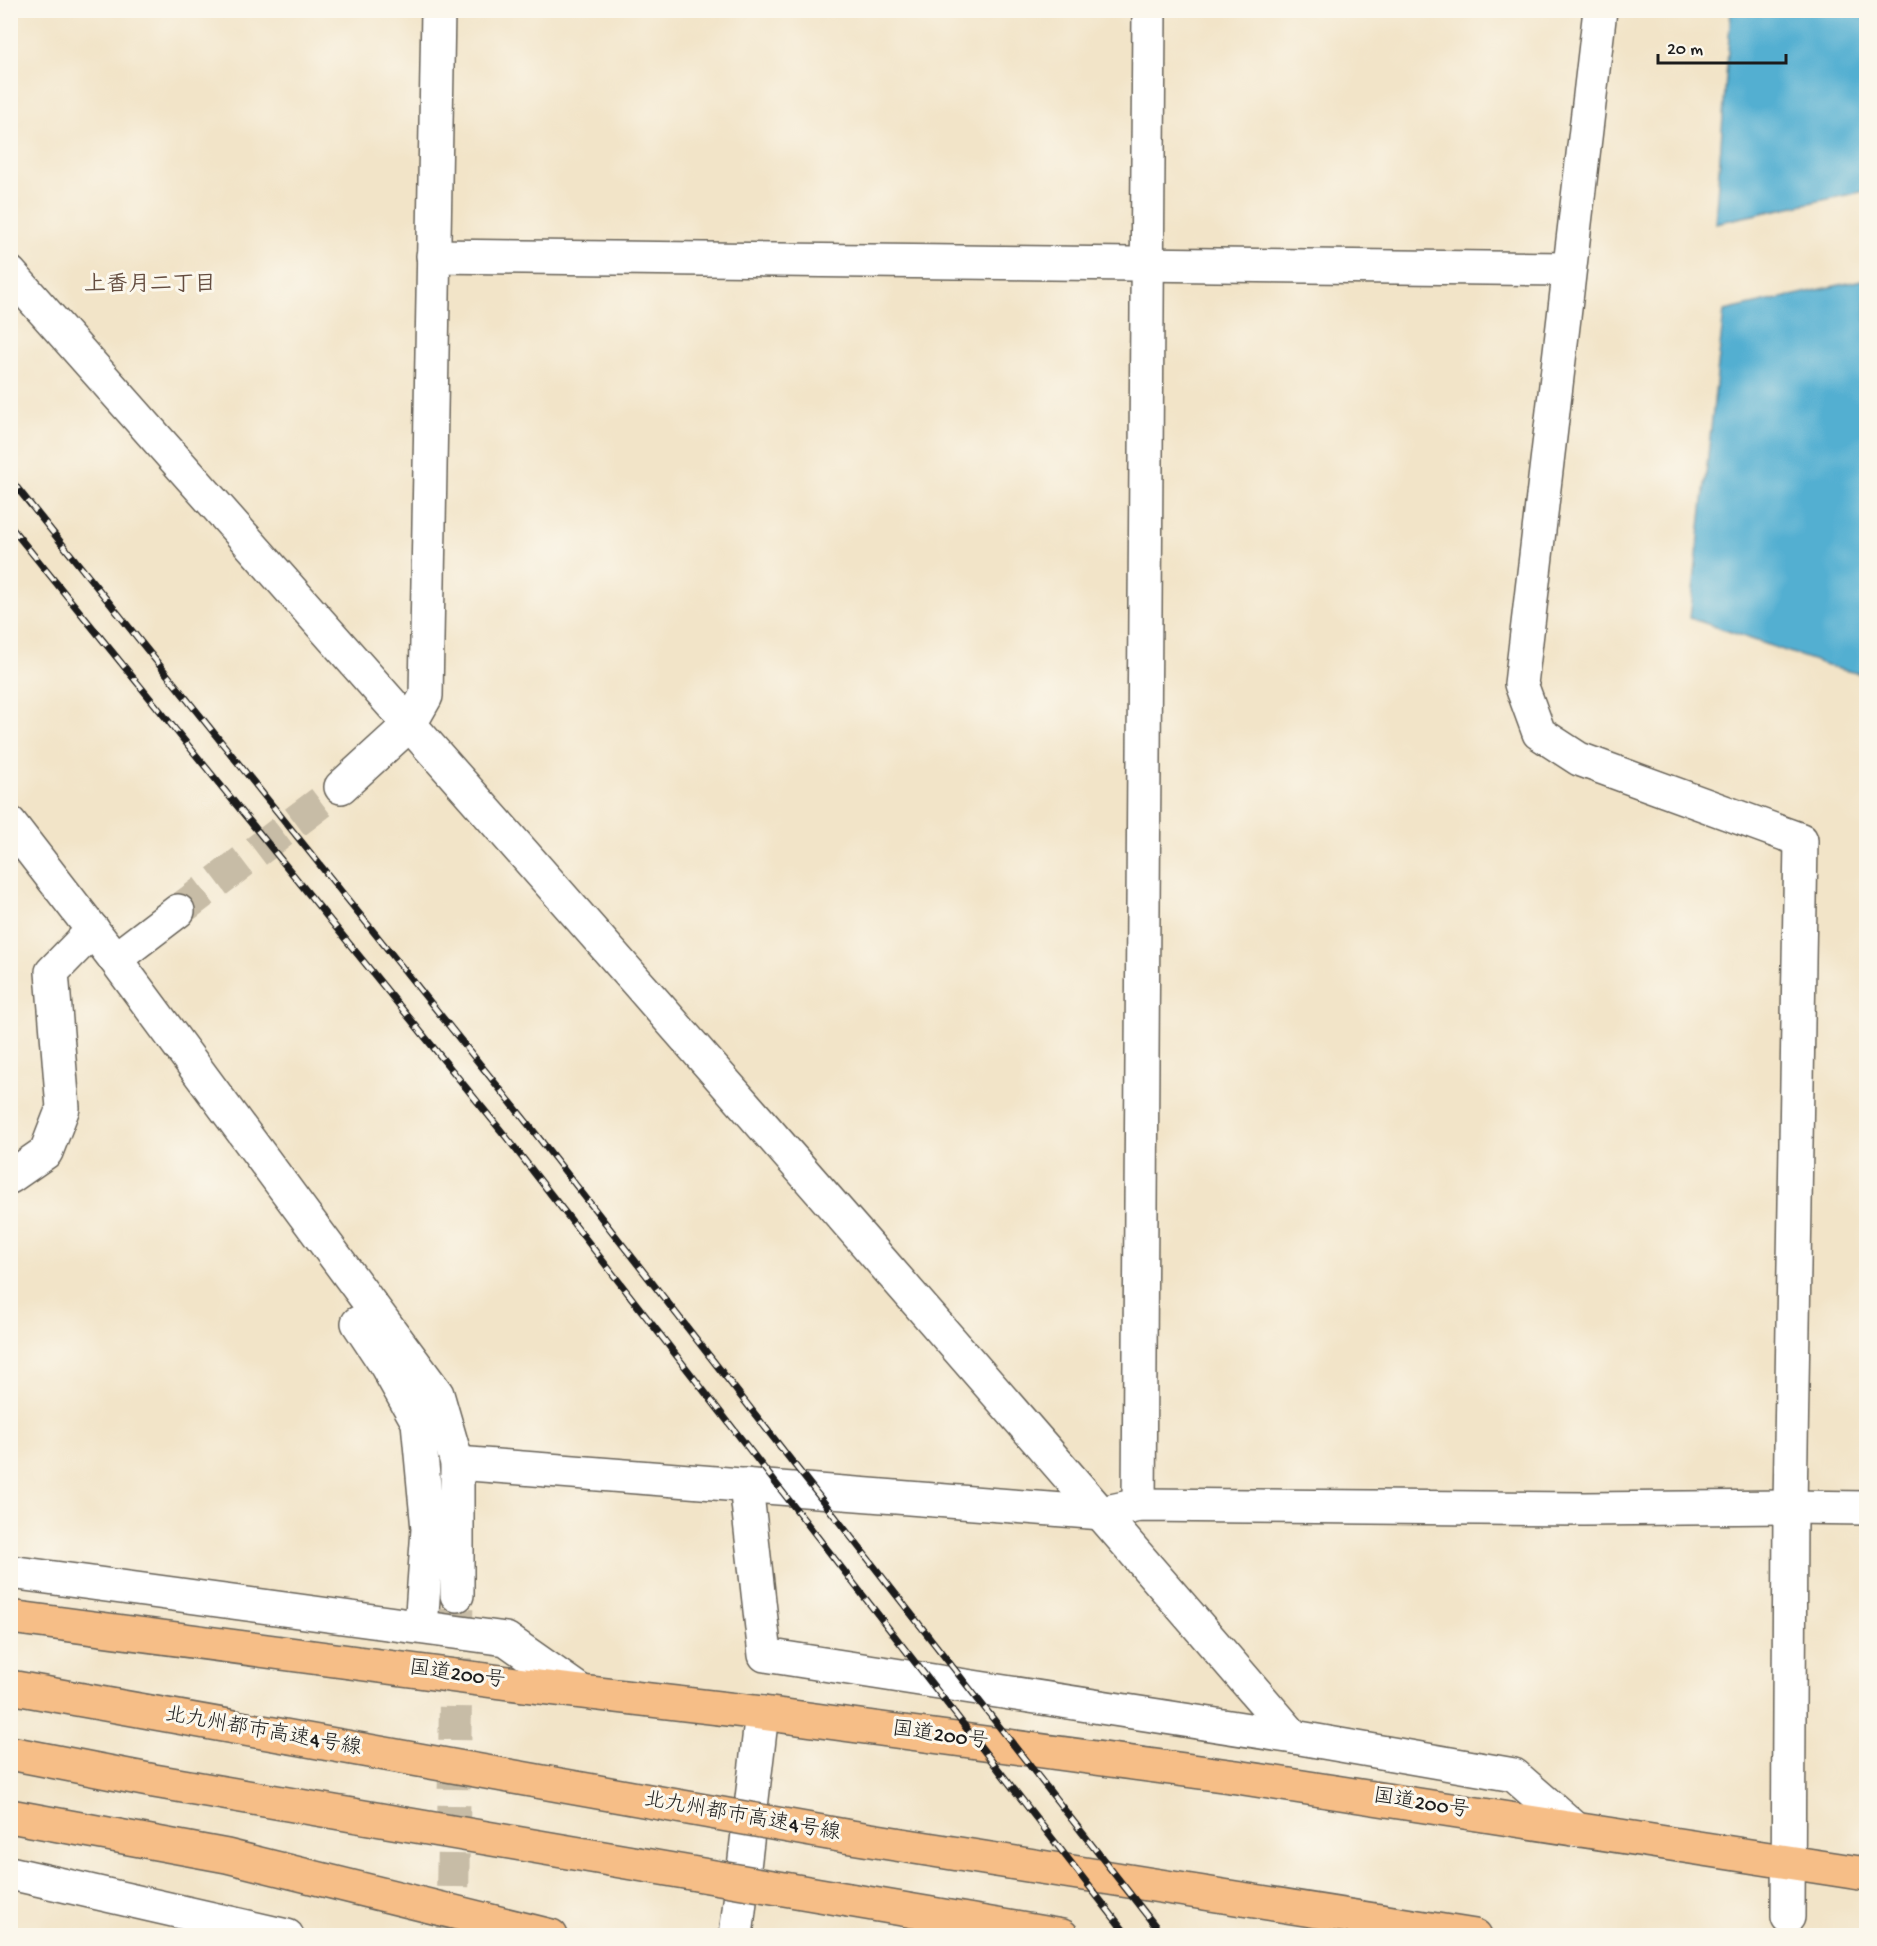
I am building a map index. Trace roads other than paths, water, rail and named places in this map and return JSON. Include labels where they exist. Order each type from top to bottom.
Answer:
[{"type":"highway","name":"国道200号","points":[[10,1617],[762,1713],[1237,1777],[1866,1874]]},
{"type":"highway","name":"北九州都市高速4号線","points":[[10,1687],[845,1836],[1475,1935]]},
{"type":"highway","points":[[10,1753],[154,1781],[1062,1935]]},
{"type":"highway","points":[[10,1816],[227,1856],[551,1935]]},
{"type":"street","points":[[341,787],[410,724],[426,696],[438,10]]},
{"type":"street","points":[[1139,1505],[1149,10]]},
{"type":"street","points":[[1600,10],[1521,684],[1539,733],[1579,759],[1802,840],[1790,1507],[1788,1917]]},
{"type":"street","points":[[433,255],[1569,269]]},
{"type":"street","points":[[10,273],[410,724],[1102,1513],[1294,1737]]},
{"type":"street","points":[[10,823],[115,959],[437,1395],[457,1463],[457,1595]]},
{"type":"street","points":[[115,959],[178,911]]},
{"type":"street","points":[[10,1177],[46,1152],[63,1108],[52,972],[93,930]]},
{"type":"street","points":[[328,1246],[352,1314],[386,1365],[418,1422],[428,1529],[422,1627]]},
{"type":"street","points":[[457,1463],[1102,1513],[1139,1505],[1584,1509],[1866,1508]]},
{"type":"street","points":[[746,1485],[765,1655],[1294,1737],[1514,1775],[1577,1830]]},
{"type":"street","points":[[10,1572],[506,1639],[580,1691]]},
{"type":"street","points":[[736,1935],[762,1713]]},
{"type":"street","points":[[10,1873],[287,1935]]},
{"type":"water","points":[[1731,11],[1866,11],[1866,191],[1715,223]]},
{"type":"water","points":[[1866,279],[1866,675],[1838,669],[1690,618],[1724,311]]},
{"type":"tunnel","points":[[178,911],[341,787]]},
{"type":"tunnel","points":[[452,1936],[457,1595]]},
{"type":"railway","points":[[10,479],[528,1124],[1163,1936]]},
{"type":"railway","points":[[10,526],[511,1143],[1128,1936]]},
{"type":"district","name":"上香月二丁目","points":[[150,286]]}]
